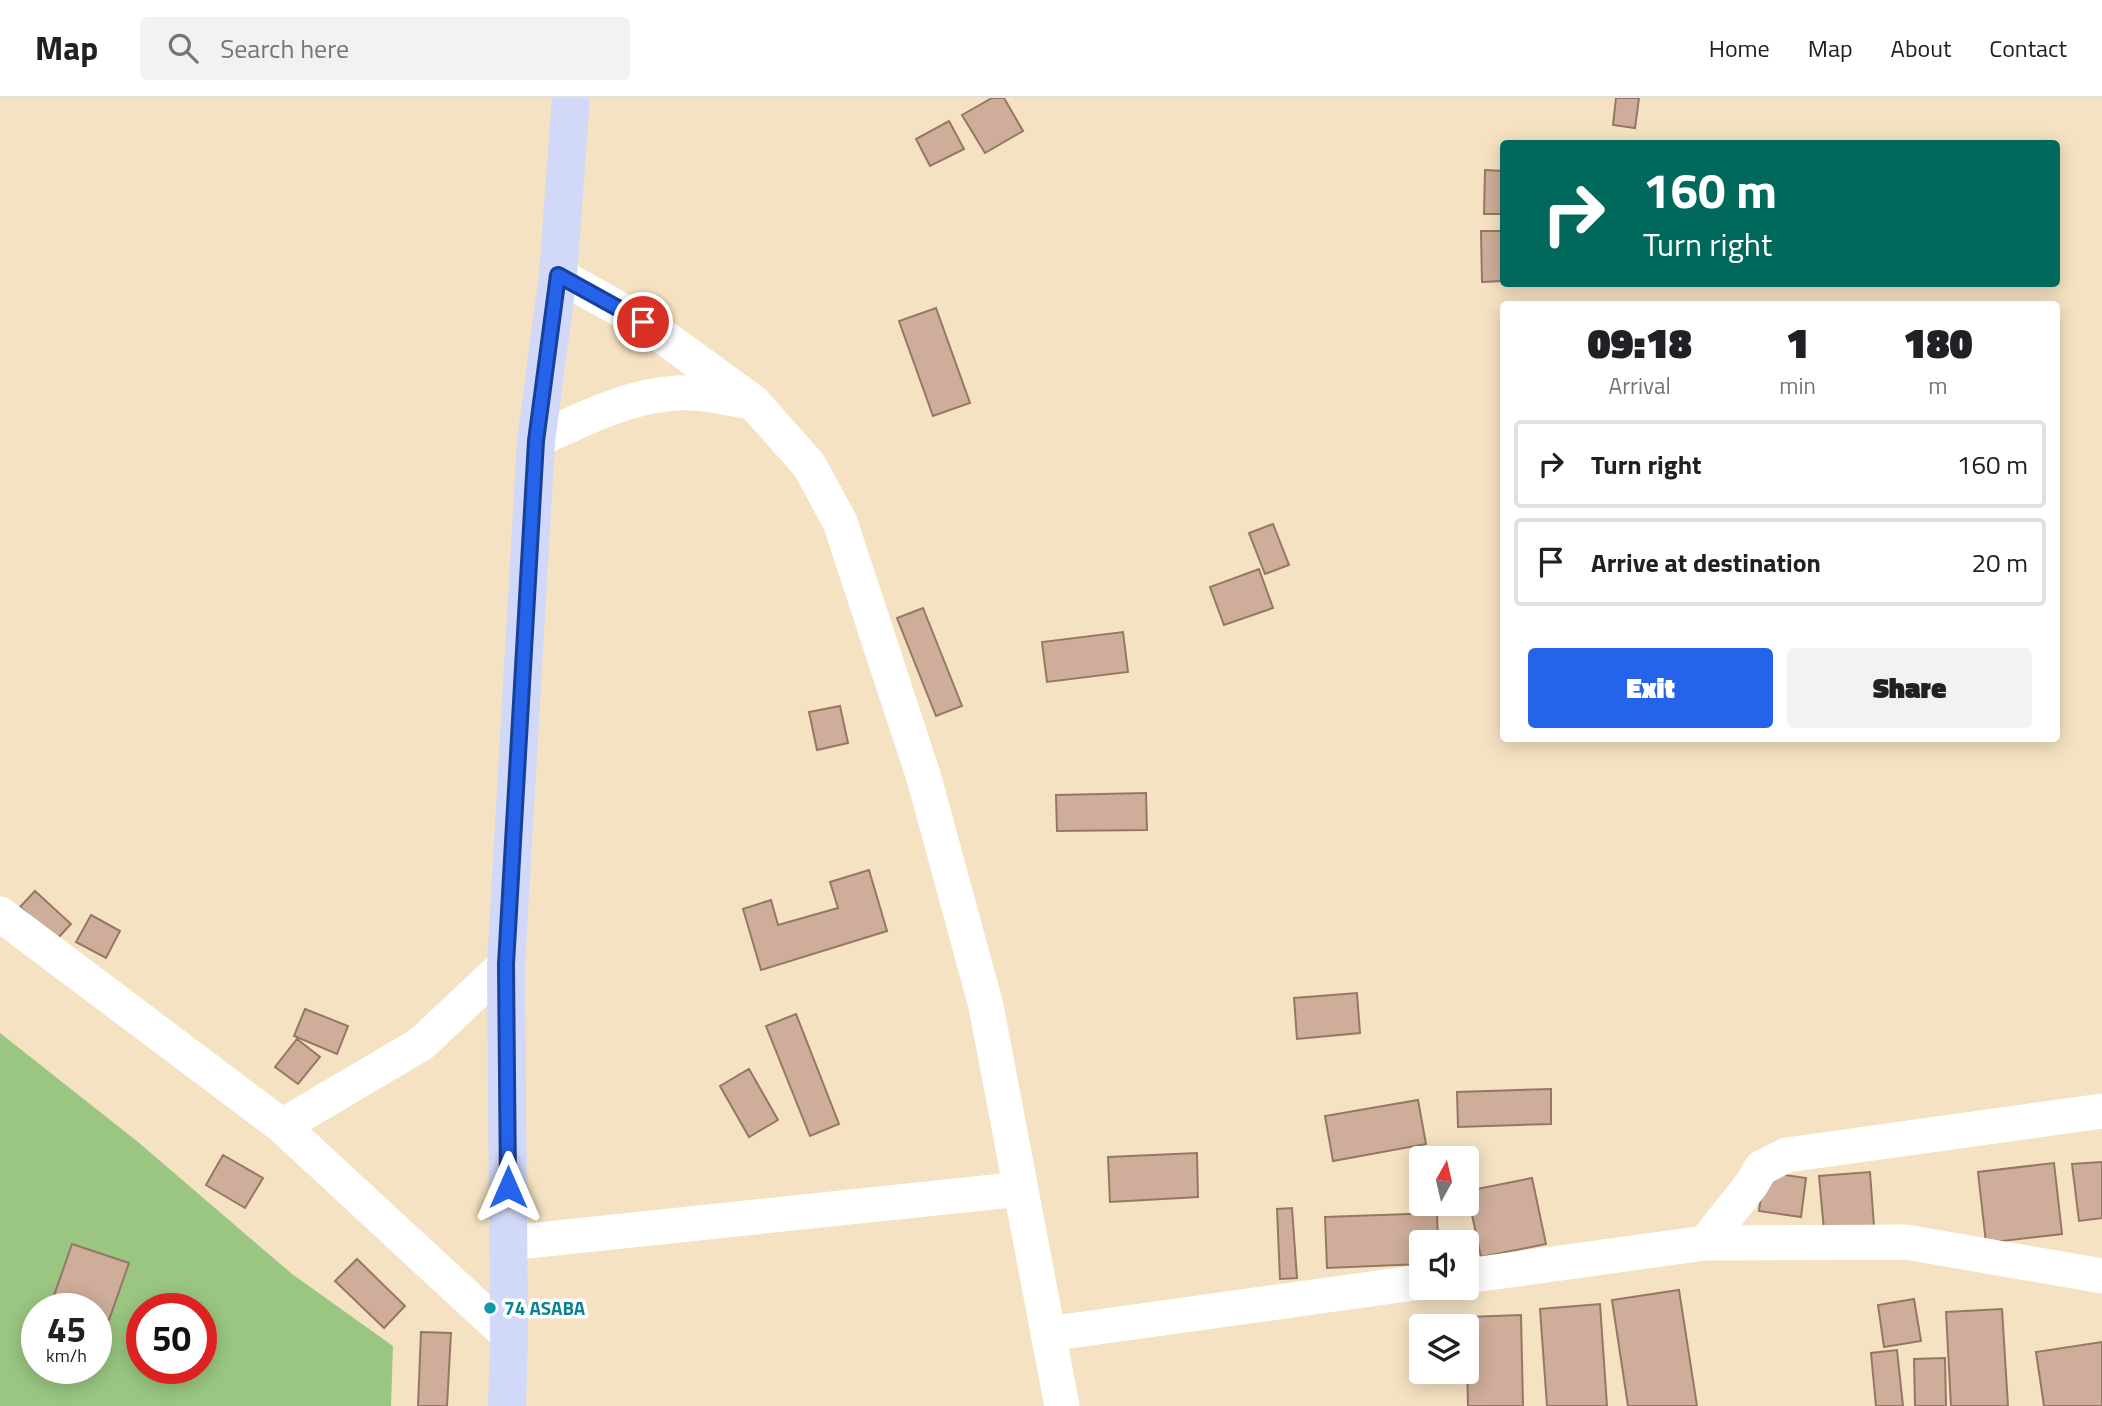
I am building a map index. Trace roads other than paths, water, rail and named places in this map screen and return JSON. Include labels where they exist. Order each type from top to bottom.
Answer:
[{"type":"main road","points":[[507,1406],[509,1336],[506,964],[536,441],[558,275],[570,98]]},
{"type":"street","points":[[558,275],[643,322],[753,402],[809,466],[840,522],[924,778],[986,1006],[1062,1406]]},
{"type":"street","points":[[536,441],[580,419],[635,399],[692,393],[753,402]]},
{"type":"street","points":[[0,914],[282,1126],[509,1336]]},
{"type":"street","points":[[282,1126],[421,1044],[506,964]]},
{"type":"street","points":[[1705,1243],[1751,1185],[1761,1168],[1787,1155],[2102,1111]]},
{"type":"street","points":[[508,1243],[1021,1189]]},
{"type":"street","points":[[1479,1274],[1705,1243],[1906,1242],[2102,1276]]},
{"type":"street","points":[[1048,1334],[1409,1284]]},
{"type":"place","name":"74 ASABA","points":[[490,1308]]}]
